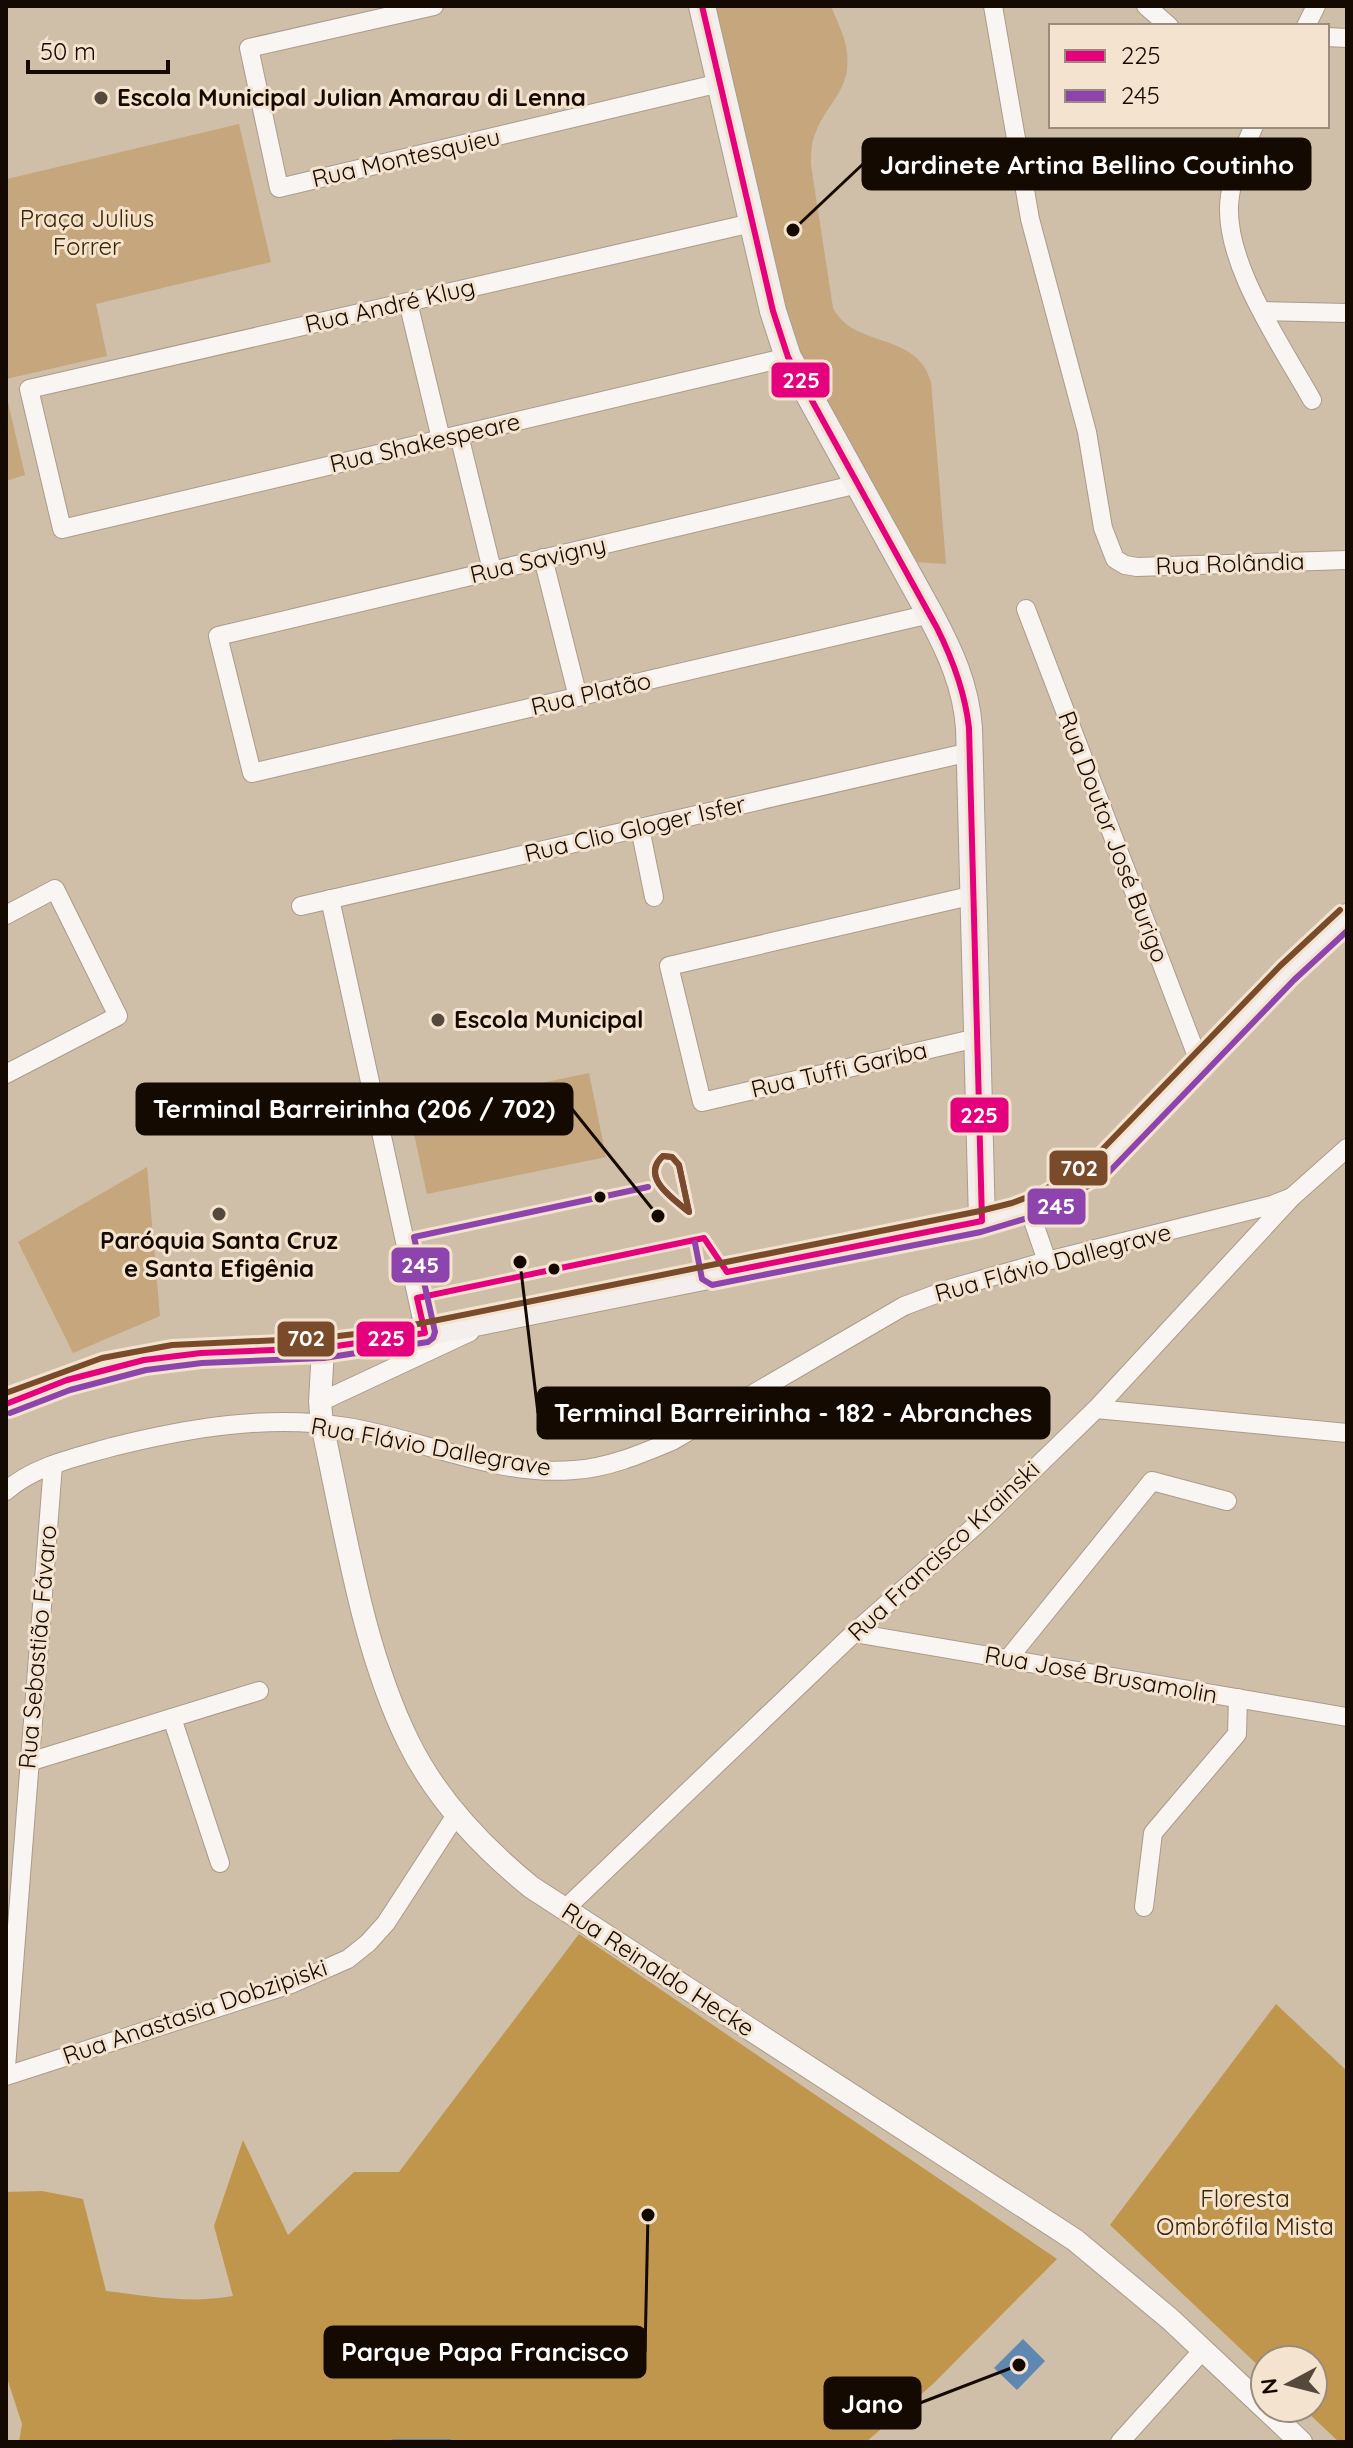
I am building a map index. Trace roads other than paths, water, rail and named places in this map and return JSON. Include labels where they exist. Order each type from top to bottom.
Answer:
[{"type":"main road","points":[[702,6],[773,311],[788,357],[930,614],[952,658],[968,708],[982,1221]]},
{"type":"main road","points":[[6,1404],[67,1380],[144,1360],[201,1353],[323,1348],[425,1333],[1029,1209],[1076,1185],[1101,1166],[1307,952],[1347,917]]},
{"type":"street","name":"Rua Montesquieu","points":[[434,6],[249,48],[279,188],[720,83]]},
{"type":"street","name":"Rua Rolândia","points":[[993,6],[1030,219],[1087,432],[1103,528],[1115,559],[1137,567],[1347,560]]},
{"type":"street","points":[[1146,6],[1167,24]]},
{"type":"street","points":[[1307,24],[1316,6]]},
{"type":"street","points":[[1253,128],[1235,173],[1229,198],[1229,221],[1241,269],[1312,400]]},
{"type":"street","name":"Rua André Klug","points":[[62,529],[29,389],[752,223]]},
{"type":"street","points":[[408,302],[492,570]]},
{"type":"street","points":[[1263,311],[1347,313]]},
{"type":"street","name":"Rua Shakespeare","points":[[62,529],[788,357]]},
{"type":"street","name":"Rua Savigny","points":[[252,773],[218,636],[858,484]]},
{"type":"street","points":[[543,558],[578,697]]},
{"type":"street","name":"Rua Doutor José Burigo","points":[[1026,609],[1200,1064]]},
{"type":"street","name":"Rua Platão","points":[[252,773],[930,614]]},
{"type":"street","name":"Rua Clio Gloger Isfer","points":[[301,906],[970,752]]},
{"type":"street","points":[[640,828],[654,897]]},
{"type":"street","points":[[6,915],[55,889],[118,1016],[6,1074]]},
{"type":"street","name":"Rua Tuffi Gariba","points":[[974,895],[669,966],[702,1102],[977,1038]]},
{"type":"street","points":[[330,899],[425,1333]]},
{"type":"street","name":"Rua Francisco Krainski","points":[[565,1909],[854,1633],[984,1518],[1096,1409],[1292,1197],[1347,1148]]},
{"type":"street","name":"Rua Flávio Dallegrave","points":[[6,1491],[24,1478],[53,1465],[136,1441],[212,1427],[281,1422],[348,1427],[519,1467],[574,1470],[602,1465],[633,1457],[672,1441],[904,1306],[952,1288],[1047,1261],[1272,1205],[1292,1197]]},
{"type":"street","points":[[1029,1209],[1047,1261]]},
{"type":"street","points":[[320,1402],[499,1318]]},
{"type":"street","name":"Rua Reinaldo Hecke","points":[[323,1348],[322,1425],[379,1673],[410,1745],[456,1815],[503,1864],[531,1887],[1033,2212],[1109,2267],[1301,2442]]},
{"type":"street","points":[[1096,1409],[1347,1433]]},
{"type":"street","name":"Rua Sebastião Fávaro","points":[[6,2067],[11,1925],[29,1762],[53,1465]]},
{"type":"street","points":[[1008,1659],[1152,1481],[1227,1501]]},
{"type":"street","name":"Rua José Brusamolin","points":[[854,1633],[1347,1717]]},
{"type":"street","points":[[29,1762],[259,1691]]},
{"type":"street","points":[[1144,1907],[1153,1833],[1237,1734],[1238,1698]]},
{"type":"street","points":[[172,1718],[220,1863]]},
{"type":"street","name":"Rua Anastasia Dobzipiski","points":[[6,2076],[291,1984],[348,1959],[386,1923],[456,1815]]},
{"type":"street","points":[[1120,2442],[1203,2350]]},
{"type":"water","points":[[1023,2339],[1045,2361],[1017,2390],[994,2368]]},
{"type":"waterway","points":[[394,2442],[449,2442]]},
{"type":"place","name":"Escola Municipal Julian Amarau di Lenna","points":[[101,98]]},
{"type":"place","name":"Jardinete Artina Bellino Coutinho","points":[[793,230]]},
{"type":"place","name":"Escola Municipal","points":[[438,1020]]},
{"type":"place","name":"Paróquia Santa Cruz e Santa Efigênia","points":[[219,1214]]},
{"type":"place","name":"Terminal Barreirinha (206 / 702)","points":[[658,1216]]},
{"type":"place","name":"Terminal Barreirinha - 182 - Abranches","points":[[520,1262]]},
{"type":"place","name":"Parque Papa Francisco","points":[[648,2215]]},
{"type":"place","name":"Jano","points":[[1019,2365]]},
{"type":"park label","name":"Praça Julius Forrer","points":[[87,233]]},
{"type":"park label","name":"Floresta Ombrófila Mista","points":[[1245,2213]]}]
